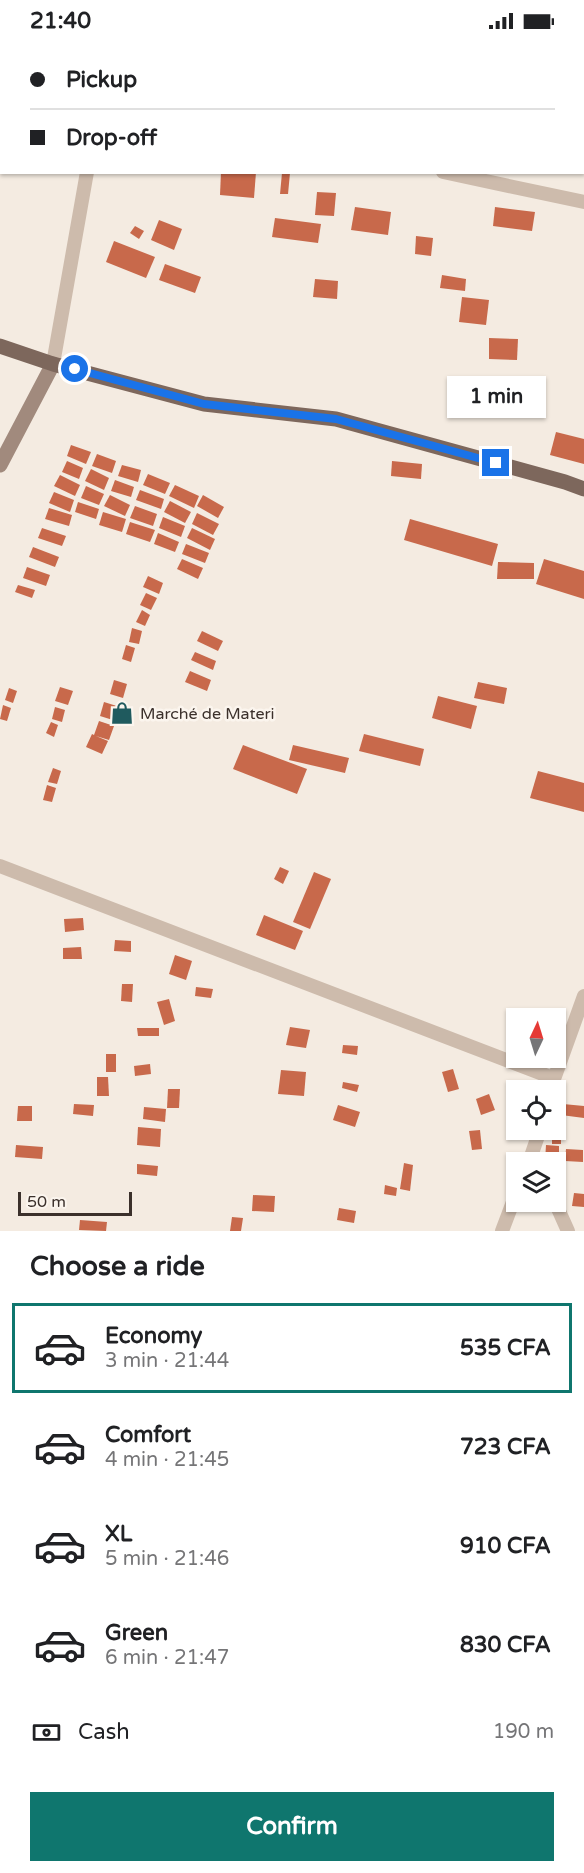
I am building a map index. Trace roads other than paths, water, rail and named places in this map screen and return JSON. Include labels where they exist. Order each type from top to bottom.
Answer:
[{"type":"main road","points":[[0,346],[53,364],[204,404],[336,419],[584,489]]},
{"type":"main road","points":[[0,465],[53,364]]},
{"type":"street","points":[[53,364],[87,174]]},
{"type":"street","points":[[452,174],[584,202]]},
{"type":"street","points":[[0,866],[542,1080]]},
{"type":"street","points":[[553,1080],[584,996]]},
{"type":"street","points":[[502,1231],[509,1212]]},
{"type":"street","points":[[559,1212],[568,1231]]},
{"type":"place","name":"Marché de Materi","points":[[122,713]]}]
